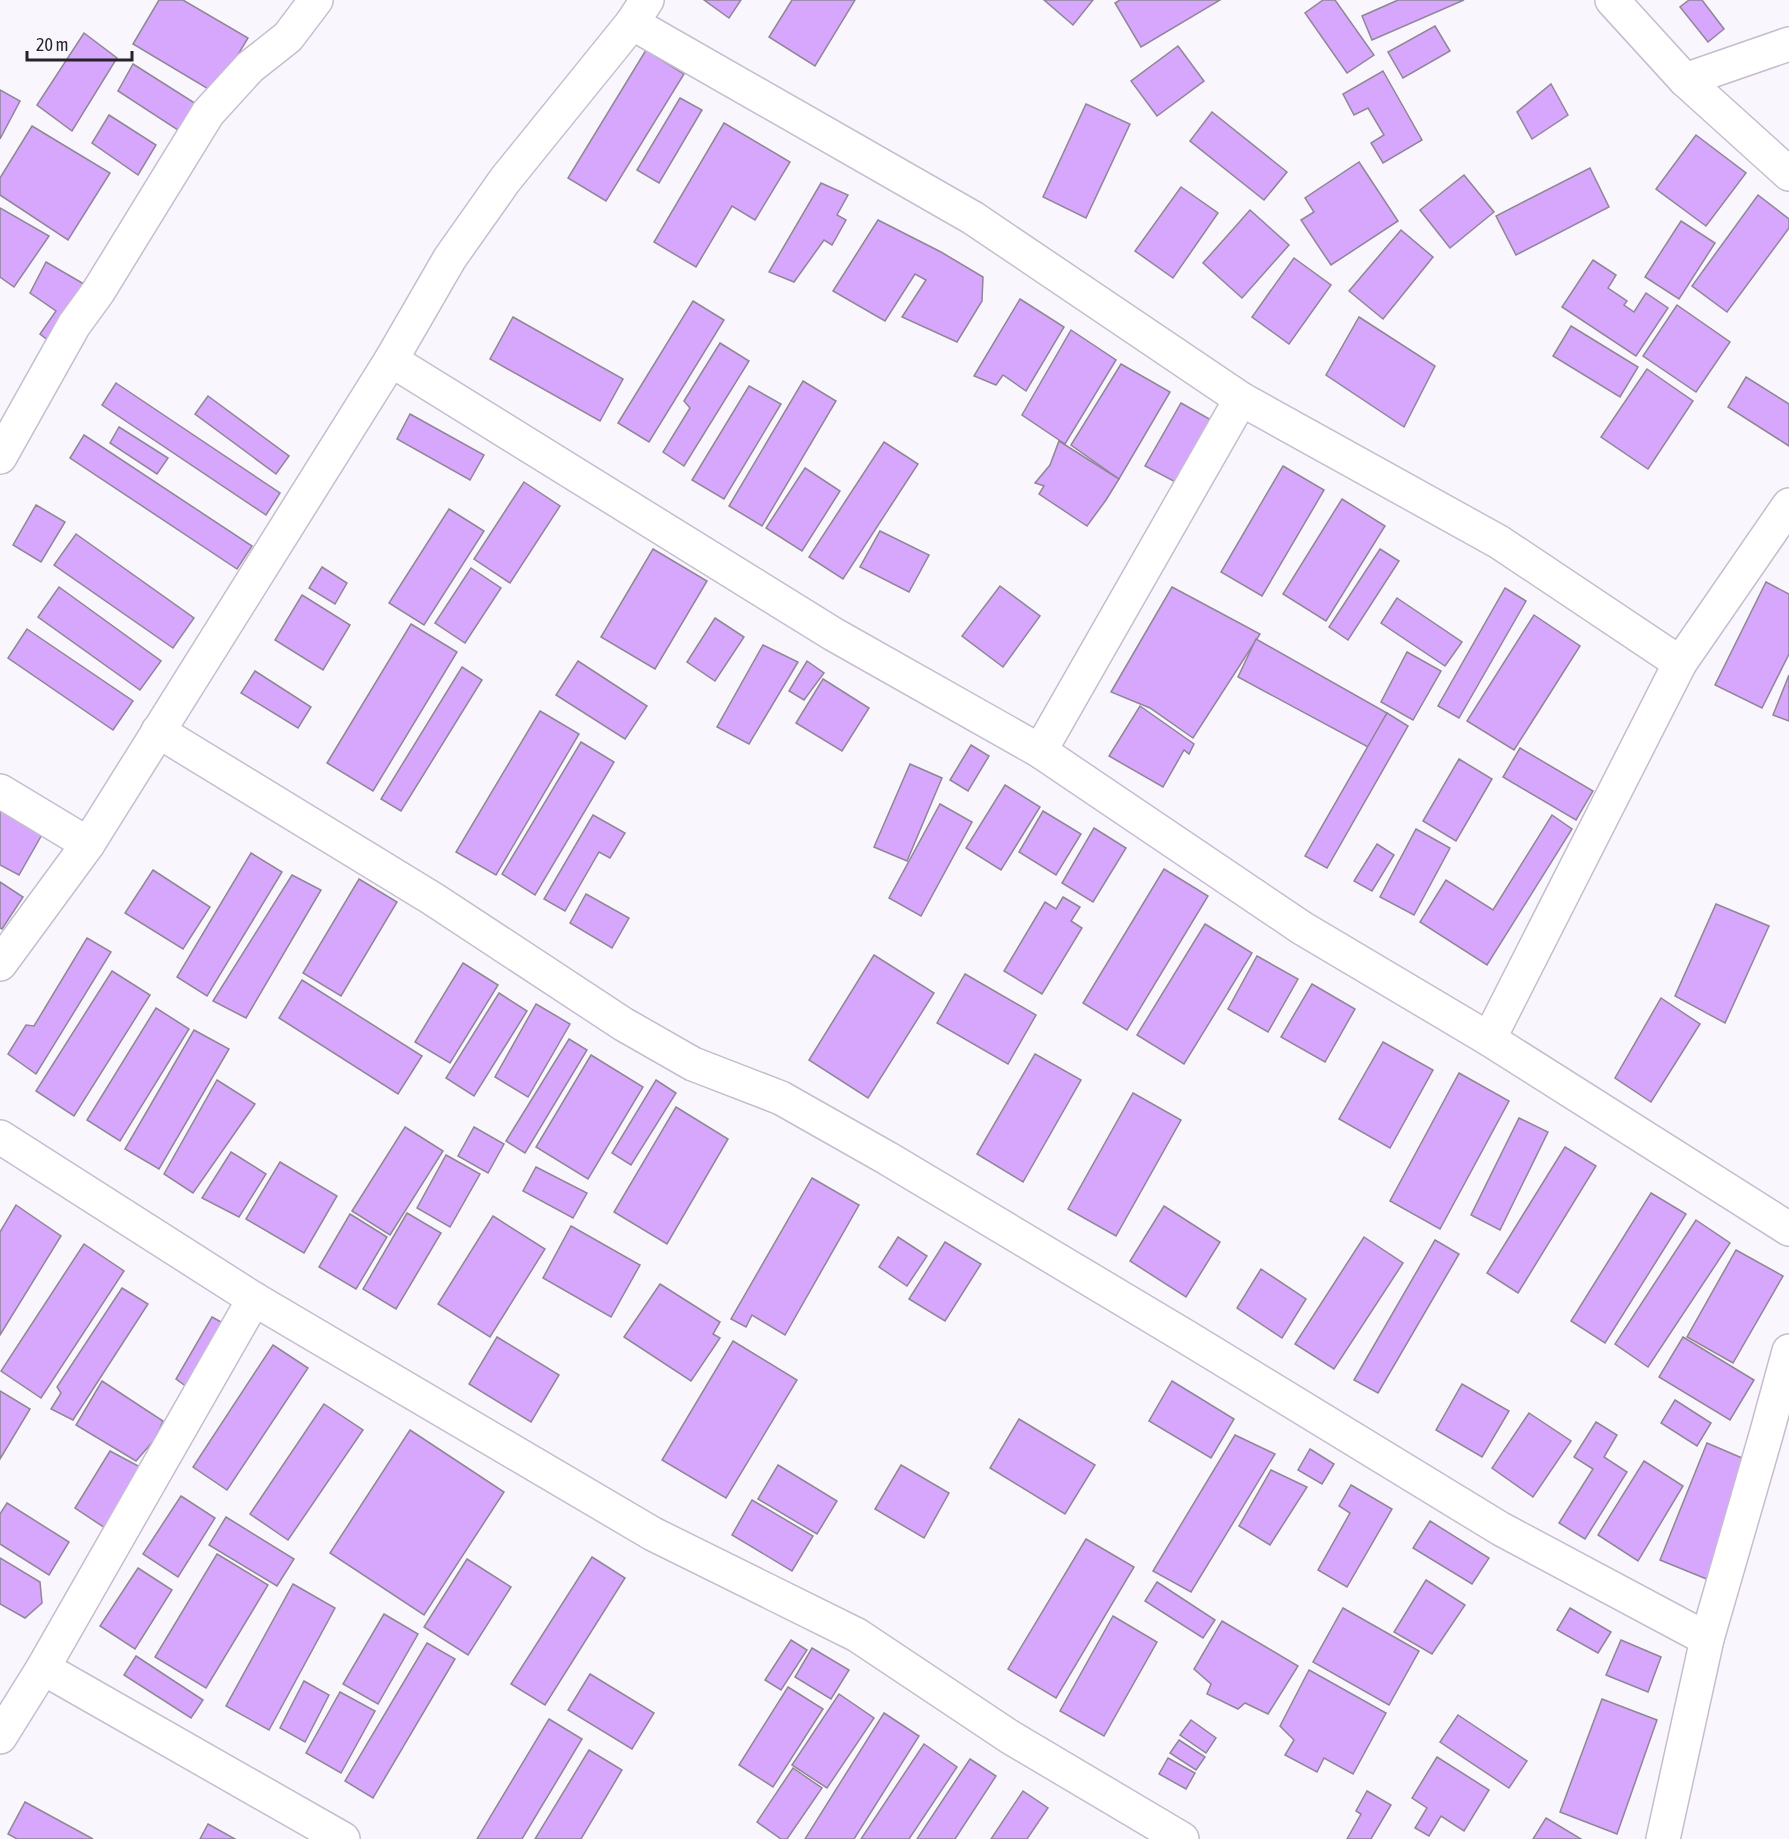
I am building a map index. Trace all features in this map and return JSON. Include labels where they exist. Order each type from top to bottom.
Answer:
[{"type":"street","points":[[0,457],[74,325],[98,292],[208,113],[250,67],[288,37],[316,0]]},
{"type":"street","points":[[1612,0],[1685,80],[1789,174]]},
{"type":"street","points":[[0,964],[88,844],[391,360],[450,258],[505,180],[640,12],[973,218],[1241,399],[1499,542],[1680,663]]},
{"type":"street","points":[[1685,80],[1789,44]]},
{"type":"street","points":[[391,360],[833,634],[1040,751],[1302,928],[1489,1039],[1789,1229]]},
{"type":"street","points":[[1040,751],[1241,399]]},
{"type":"street","points":[[1489,1039],[1680,663],[1789,506]]},
{"type":"street","points":[[158,731],[433,899],[622,1024],[693,1064],[781,1098],[830,1125],[1168,1326],[1501,1529],[1707,1639]]},
{"type":"street","points":[[0,791],[88,844]]},
{"type":"street","points":[[0,1137],[254,1299],[653,1534],[857,1635],[1010,1737],[1182,1839]]},
{"type":"street","points":[[0,1737],[43,1668],[254,1299]]},
{"type":"street","points":[[1663,1839],[1707,1639],[1778,1440],[1789,1351]]},
{"type":"street","points":[[43,1668],[343,1839]]},
{"type":"building","points":[[159,0],[183,0],[248,38],[215,93],[133,44]]},
{"type":"building","points":[[704,0],[741,0],[729,18]]},
{"type":"building","points":[[792,0],[855,0],[815,66],[769,37]]},
{"type":"building","points":[[1044,0],[1093,0],[1073,25]]},
{"type":"building","points":[[1120,0],[1220,0],[1141,47],[1115,3]]},
{"type":"building","points":[[1323,0],[1335,0],[1374,55],[1347,73],[1305,13]]},
{"type":"building","points":[[1398,0],[1464,0],[1372,40],[1362,16]]},
{"type":"building","points":[[1689,0],[1702,0],[1724,29],[1708,42],[1680,7]]},
{"type":"building","points":[[1435,26],[1450,51],[1403,78],[1388,52]]},
{"type":"building","points":[[84,33],[117,58],[72,131],[37,105]]},
{"type":"building","points":[[1178,46],[1204,81],[1157,116],[1131,81]]},
{"type":"building","points":[[646,50],[684,74],[606,201],[568,178]]},
{"type":"building","points":[[133,64],[201,107],[187,136],[118,91]]},
{"type":"building","points":[[1383,71],[1422,140],[1383,163],[1371,143],[1384,135],[1368,108],[1354,115],[1343,94]]},
{"type":"building","points":[[1551,84],[1568,115],[1532,139],[1517,112]]},
{"type":"building","points":[[0,90],[20,101],[0,139]]},
{"type":"building","points":[[680,98],[702,110],[659,183],[637,170]]},
{"type":"building","points":[[1086,104],[1130,124],[1086,218],[1043,197]]},
{"type":"building","points":[[1212,112],[1287,172],[1264,200],[1190,141]]},
{"type":"building","points":[[109,115],[156,145],[138,175],[92,143]]},
{"type":"building","points":[[724,123],[790,162],[755,220],[732,206],[696,267],[654,242]]},
{"type":"building","points":[[32,126],[110,173],[68,240],[0,195],[0,178]]},
{"type":"building","points":[[1696,135],[1746,173],[1706,226],[1656,189]]},
{"type":"building","points":[[1359,162],[1398,221],[1331,265],[1301,220],[1314,212],[1305,198]]},
{"type":"building","points":[[1590,168],[1609,207],[1516,255],[1496,216]]},
{"type":"building","points":[[1464,175],[1494,212],[1450,248],[1420,210]]},
{"type":"building","points":[[821,183],[848,195],[837,215],[846,220],[832,245],[824,240],[794,282],[769,272]]},
{"type":"building","points":[[1181,187],[1218,213],[1173,278],[1135,251]]},
{"type":"building","points":[[1758,195],[1789,219],[1789,228],[1727,312],[1692,286]]},
{"type":"building","points":[[0,208],[49,236],[14,287],[0,277]]},
{"type":"building","points":[[1250,210],[1289,245],[1242,298],[1203,263]]},
{"type":"building","points":[[878,220],[941,252],[983,277],[982,301],[957,342],[902,317],[926,280],[915,274],[885,321],[833,291]]},
{"type":"building","points":[[1681,221],[1715,243],[1679,299],[1645,277]]},
{"type":"building","points":[[1401,230],[1433,257],[1383,319],[1349,291]]},
{"type":"building","points":[[1294,258],[1331,285],[1289,344],[1252,317]]},
{"type":"building","points":[[1593,260],[1616,275],[1608,288],[1627,301],[1624,305],[1634,312],[1646,293],[1668,308],[1636,356],[1562,307]]},
{"type":"building","points":[[46,262],[96,291],[53,344],[40,334],[56,311],[30,293]]},
{"type":"building","points":[[1020,299],[1064,327],[1026,391],[1003,375],[996,385],[974,376]]},
{"type":"building","points":[[693,301],[724,320],[649,442],[618,423]]},
{"type":"building","points":[[1677,305],[1730,342],[1696,392],[1643,356]]},
{"type":"building","points":[[513,317],[623,379],[600,421],[490,359]]},
{"type":"building","points":[[1359,317],[1435,366],[1404,427],[1326,375]]},
{"type":"building","points":[[1571,326],[1638,367],[1620,397],[1553,356]]},
{"type":"building","points":[[1071,330],[1116,360],[1065,444],[1022,415]]},
{"type":"building","points":[[720,343],[749,361],[684,466],[663,452],[690,408],[684,401]]},
{"type":"building","points":[[1121,364],[1170,392],[1119,479],[1071,445]]},
{"type":"building","points":[[1647,369],[1693,401],[1648,469],[1601,437]]},
{"type":"building","points":[[1746,377],[1789,404],[1789,446],[1728,407]]},
{"type":"building","points":[[803,381],[836,401],[762,526],[729,506]]},
{"type":"building","points":[[116,383],[280,493],[266,515],[102,405]]},
{"type":"building","points":[[749,386],[781,404],[724,499],[692,480]]},
{"type":"building","points":[[208,396],[289,456],[276,474],[195,414]]},
{"type":"building","points":[[1181,403],[1220,425],[1185,487],[1145,466]]},
{"type":"building","points":[[410,414],[484,455],[470,480],[397,439]]},
{"type":"building","points":[[119,427],[168,458],[157,474],[110,443]]},
{"type":"building","points":[[84,435],[252,546],[237,569],[70,458]]},
{"type":"building","points":[[1059,441],[1119,479],[1087,526],[1039,494],[1044,486],[1035,483],[1050,465]]},
{"type":"building","points":[[884,442],[918,464],[843,579],[809,557]]},
{"type":"building","points":[[1283,466],[1324,490],[1262,596],[1221,572]]},
{"type":"building","points":[[805,468],[840,491],[802,551],[766,528]]},
{"type":"building","points":[[524,482],[560,506],[510,583],[474,559]]},
{"type":"building","points":[[1342,499],[1385,526],[1326,621],[1283,594]]},
{"type":"building","points":[[36,505],[65,522],[41,562],[13,545]]},
{"type":"building","points":[[449,509],[484,531],[424,625],[389,603]]},
{"type":"building","points":[[880,531],[929,555],[909,592],[860,567]]},
{"type":"building","points":[[76,534],[194,618],[173,648],[54,565]]},
{"type":"building","points":[[653,549],[707,581],[655,669],[601,637]]},
{"type":"building","points":[[1380,549],[1399,561],[1348,640],[1329,627]]},
{"type":"building","points":[[322,567],[347,583],[335,604],[309,588]]},
{"type":"building","points":[[471,568],[501,588],[465,643],[435,623]]},
{"type":"building","points":[[1766,582],[1789,594],[1789,654],[1762,708],[1715,685]]},
{"type":"building","points":[[1000,586],[1040,616],[1003,667],[962,636]]},
{"type":"building","points":[[59,587],[161,661],[140,690],[38,617]]},
{"type":"building","points":[[1172,587],[1260,634],[1193,738],[1150,708],[1111,692]]},
{"type":"building","points":[[1505,588],[1526,601],[1459,718],[1438,706]]},
{"type":"building","points":[[302,595],[350,625],[323,670],[275,640]]},
{"type":"building","points":[[1397,598],[1462,642],[1445,666],[1381,623]]},
{"type":"building","points":[[1534,615],[1580,646],[1514,750],[1467,721]]},
{"type":"building","points":[[715,618],[744,637],[715,681],[687,662]]},
{"type":"building","points":[[411,624],[457,652],[373,791],[327,763]]},
{"type":"building","points":[[27,629],[133,701],[113,730],[8,658]]},
{"type":"building","points":[[1256,639],[1387,713],[1368,747],[1238,677]]},
{"type":"building","points":[[763,645],[798,662],[749,744],[717,727]]},
{"type":"building","points":[[1407,652],[1441,671],[1413,720],[1381,702]]},
{"type":"building","points":[[578,661],[647,706],[625,739],[556,695]]},
{"type":"building","points":[[807,661],[824,673],[804,700],[789,691]]},
{"type":"building","points":[[462,667],[482,680],[401,811],[381,799]]},
{"type":"building","points":[[255,671],[311,707],[298,728],[241,693]]},
{"type":"building","points":[[1789,675],[1789,721],[1773,715]]},
{"type":"building","points":[[823,679],[869,708],[842,751],[796,723]]},
{"type":"building","points":[[1140,706],[1194,744],[1189,754],[1184,750],[1163,787],[1109,756]]},
{"type":"building","points":[[540,711],[579,734],[496,875],[456,852]]},
{"type":"building","points":[[1387,713],[1408,726],[1327,868],[1305,856]]},
{"type":"building","points":[[581,742],[614,762],[535,895],[502,874]]},
{"type":"building","points":[[971,745],[989,756],[968,791],[950,780]]},
{"type":"building","points":[[1520,748],[1593,791],[1576,820],[1503,777]]},
{"type":"building","points":[[1459,759],[1492,779],[1456,841],[1423,821]]},
{"type":"building","points":[[910,764],[942,778],[907,861],[874,847]]},
{"type":"building","points":[[1005,785],[1040,807],[1001,870],[966,848]]},
{"type":"building","points":[[940,804],[972,822],[921,916],[889,898]]},
{"type":"building","points":[[0,806],[44,831],[19,875],[0,865]]},
{"type":"building","points":[[1043,811],[1081,834],[1056,875],[1019,852]]},
{"type":"building","points":[[593,815],[625,833],[610,858],[599,852],[565,911],[544,899]]},
{"type":"building","points":[[1552,815],[1572,829],[1487,965],[1420,922],[1446,880],[1493,910]]},
{"type":"building","points":[[1094,828],[1126,848],[1093,902],[1062,883]]},
{"type":"building","points":[[1416,829],[1450,848],[1414,915],[1380,897]]},
{"type":"building","points":[[1377,844],[1394,855],[1372,891],[1354,881]]},
{"type":"building","points":[[251,853],[282,872],[207,996],[177,977]]},
{"type":"building","points":[[1164,869],[1208,896],[1127,1030],[1083,1003]]},
{"type":"building","points":[[153,870],[210,907],[183,949],[125,913]]},
{"type":"building","points":[[292,875],[321,890],[246,1018],[213,1001]]},
{"type":"building","points":[[359,879],[397,902],[341,996],[303,973]]},
{"type":"building","points":[[0,882],[23,897],[2,929],[0,928]]},
{"type":"building","points":[[586,894],[629,918],[612,948],[570,923]]},
{"type":"building","points":[[1063,897],[1080,907],[1071,921],[1082,928],[1042,994],[1004,971],[1045,902],[1056,909]]},
{"type":"building","points":[[1716,904],[1769,926],[1725,1023],[1675,996]]},
{"type":"building","points":[[1205,924],[1252,953],[1184,1064],[1137,1035]]},
{"type":"building","points":[[87,938],[111,952],[36,1074],[8,1054],[26,1025],[34,1026]]},
{"type":"building","points":[[874,955],[934,993],[868,1098],[809,1060]]},
{"type":"building","points":[[1257,956],[1298,979],[1268,1032],[1228,1009]]},
{"type":"building","points":[[463,963],[498,985],[450,1063],[415,1042]]},
{"type":"building","points":[[112,971],[150,995],[74,1116],[36,1091]]},
{"type":"building","points":[[965,974],[1036,1015],[1008,1064],[937,1023]]},
{"type":"building","points":[[302,980],[422,1056],[398,1094],[279,1018]]},
{"type":"building","points":[[1312,984],[1355,1009],[1325,1062],[1281,1037]]},
{"type":"building","points":[[499,993],[527,1011],[474,1096],[446,1078]]},
{"type":"building","points":[[1661,998],[1700,1024],[1651,1102],[1615,1078]]},
{"type":"building","points":[[536,1004],[570,1024],[528,1097],[495,1077]]},
{"type":"building","points":[[156,1008],[189,1029],[120,1141],[87,1120]]},
{"type":"building","points":[[194,1030],[229,1049],[159,1169],[125,1149]]},
{"type":"building","points":[[569,1039],[587,1050],[525,1153],[506,1141]]},
{"type":"building","points":[[1383,1042],[1433,1070],[1390,1148],[1339,1119]]},
{"type":"building","points":[[1035,1054],[1081,1080],[1023,1182],[977,1154]]},
{"type":"building","points":[[591,1055],[643,1087],[588,1179],[536,1147]]},
{"type":"building","points":[[1459,1073],[1509,1101],[1440,1229],[1390,1201]]},
{"type":"building","points":[[217,1080],[255,1104],[193,1193],[164,1174]]},
{"type":"building","points":[[656,1080],[676,1093],[631,1165],[612,1153]]},
{"type":"building","points":[[1133,1093],[1181,1120],[1116,1236],[1068,1209]]},
{"type":"building","points":[[676,1107],[728,1139],[667,1244],[614,1212]]},
{"type":"building","points":[[1519,1118],[1548,1132],[1500,1230],[1471,1215]]},
{"type":"building","points":[[405,1127],[443,1151],[390,1235],[352,1211]]},
{"type":"building","points":[[474,1127],[504,1144],[488,1173],[458,1156]]},
{"type":"building","points":[[1565,1147],[1596,1166],[1518,1293],[1487,1273]]},
{"type":"building","points":[[231,1152],[266,1174],[239,1217],[202,1198]]},
{"type":"building","points":[[446,1155],[480,1174],[450,1227],[417,1208]]},
{"type":"building","points":[[280,1162],[337,1196],[304,1253],[246,1219]]},
{"type":"building","points":[[536,1167],[587,1193],[573,1218],[523,1191]]},
{"type":"building","points":[[812,1178],[859,1205],[785,1335],[752,1315],[746,1327],[731,1319]]},
{"type":"building","points":[[1651,1193],[1686,1214],[1605,1343],[1571,1321]]},
{"type":"building","points":[[16,1205],[61,1236],[0,1335],[0,1232]]},
{"type":"building","points":[[1164,1206],[1220,1242],[1186,1297],[1130,1261]]},
{"type":"building","points":[[407,1213],[441,1233],[396,1309],[363,1289]]},
{"type":"building","points":[[350,1214],[387,1237],[356,1289],[319,1267]]},
{"type":"building","points":[[493,1216],[545,1249],[490,1337],[438,1304]]},
{"type":"building","points":[[1696,1220],[1730,1243],[1648,1367],[1615,1344]]},
{"type":"building","points":[[571,1226],[640,1265],[611,1317],[543,1278]]},
{"type":"building","points":[[898,1237],[927,1256],[907,1286],[879,1267]]},
{"type":"building","points":[[1364,1237],[1403,1263],[1334,1369],[1295,1344]]},
{"type":"building","points":[[1435,1240],[1459,1254],[1378,1393],[1354,1380]]},
{"type":"building","points":[[945,1242],[981,1264],[945,1321],[909,1299]]},
{"type":"building","points":[[84,1244],[124,1271],[41,1398],[1,1371]]},
{"type":"building","points":[[1736,1250],[1783,1276],[1733,1363],[1687,1337]]},
{"type":"building","points":[[1261,1269],[1306,1299],[1282,1338],[1237,1308]]},
{"type":"building","points":[[660,1284],[720,1322],[713,1334],[720,1338],[691,1381],[624,1337]]},
{"type":"building","points":[[122,1288],[148,1304],[73,1420],[51,1409],[61,1393],[57,1387]]},
{"type":"building","points":[[212,1317],[232,1328],[194,1392],[176,1379]]},
{"type":"building","points":[[497,1337],[559,1375],[531,1422],[469,1384]]},
{"type":"building","points":[[1683,1337],[1754,1380],[1730,1420],[1659,1377]]},
{"type":"building","points":[[733,1341],[797,1380],[726,1498],[662,1460]]},
{"type":"building","points":[[273,1345],[308,1368],[227,1490],[193,1467]]},
{"type":"building","points":[[102,1381],[163,1421],[155,1439],[136,1461],[76,1425]]},
{"type":"building","points":[[1172,1381],[1234,1419],[1211,1458],[1149,1421]]},
{"type":"building","points":[[1462,1384],[1509,1411],[1482,1457],[1436,1430]]},
{"type":"building","points":[[0,1391],[30,1409],[0,1459]]},
{"type":"building","points":[[1675,1400],[1711,1423],[1697,1446],[1661,1423]]},
{"type":"building","points":[[324,1404],[363,1430],[288,1540],[250,1514]]},
{"type":"building","points":[[1529,1413],[1571,1441],[1533,1497],[1492,1468]]},
{"type":"building","points":[[1019,1419],[1095,1465],[1065,1514],[990,1468]]},
{"type":"building","points":[[1596,1422],[1617,1435],[1604,1457],[1627,1472],[1585,1539],[1559,1523],[1593,1469],[1574,1457]]},
{"type":"building","points":[[410,1430],[504,1492],[424,1615],[330,1553]]},
{"type":"building","points":[[1235,1435],[1275,1454],[1191,1592],[1153,1571]]},
{"type":"building","points":[[1707,1443],[1756,1464],[1709,1580],[1660,1560]]},
{"type":"building","points":[[1310,1449],[1334,1464],[1322,1484],[1298,1470]]},
{"type":"building","points":[[110,1451],[142,1468],[105,1528],[75,1508]]},
{"type":"building","points":[[1644,1461],[1683,1486],[1638,1561],[1598,1535]]},
{"type":"building","points":[[778,1465],[837,1501],[817,1534],[758,1499]]},
{"type":"building","points":[[901,1465],[949,1493],[924,1538],[875,1509]]},
{"type":"building","points":[[1271,1470],[1307,1487],[1270,1545],[1239,1526]]},
{"type":"building","points":[[1351,1485],[1392,1509],[1347,1587],[1318,1570],[1350,1513],[1339,1506]]},
{"type":"building","points":[[181,1496],[215,1518],[178,1577],[143,1554]]},
{"type":"building","points":[[752,1500],[813,1536],[792,1571],[732,1535]]},
{"type":"building","points":[[7,1503],[69,1542],[49,1575],[0,1544],[0,1514]]},
{"type":"building","points":[[226,1517],[294,1559],[277,1586],[209,1545]]},
{"type":"building","points":[[1430,1521],[1489,1558],[1472,1584],[1413,1548]]},
{"type":"building","points":[[1086,1539],[1134,1567],[1056,1698],[1008,1669]]},
{"type":"building","points":[[217,1554],[268,1585],[206,1688],[155,1657]]},
{"type":"building","points":[[592,1557],[625,1578],[545,1705],[511,1684]]},
{"type":"building","points":[[0,1558],[40,1582],[42,1603],[25,1618],[0,1604]]},
{"type":"building","points":[[467,1559],[511,1587],[468,1655],[424,1627]]},
{"type":"building","points":[[138,1568],[172,1590],[135,1649],[100,1626]]},
{"type":"building","points":[[1426,1580],[1465,1605],[1432,1654],[1394,1632]]},
{"type":"building","points":[[1157,1582],[1215,1620],[1203,1638],[1145,1601]]},
{"type":"building","points":[[293,1584],[335,1608],[269,1730],[226,1706]]},
{"type":"building","points":[[1343,1608],[1419,1651],[1389,1705],[1313,1662]]},
{"type":"building","points":[[1570,1608],[1611,1632],[1598,1653],[1557,1630]]},
{"type":"building","points":[[384,1614],[418,1634],[378,1704],[343,1684]]},
{"type":"building","points":[[1113,1616],[1157,1642],[1104,1736],[1060,1711]]},
{"type":"building","points":[[1222,1621],[1298,1666],[1268,1714],[1245,1703],[1238,1709],[1207,1694],[1211,1684],[1194,1669]]},
{"type":"building","points":[[791,1640],[807,1650],[781,1690],[765,1680]]},
{"type":"building","points":[[1621,1640],[1661,1657],[1648,1692],[1606,1675]]},
{"type":"building","points":[[427,1643],[455,1659],[373,1798],[345,1781]]},
{"type":"building","points":[[812,1648],[849,1670],[831,1699],[795,1677]]},
{"type":"building","points":[[136,1656],[203,1700],[191,1718],[124,1675]]},
{"type":"building","points":[[1309,1670],[1386,1713],[1353,1774],[1324,1758],[1317,1772],[1285,1755],[1294,1740],[1280,1726]]},
{"type":"building","points":[[590,1674],[654,1713],[632,1749],[568,1710]]},
{"type":"building","points":[[304,1681],[329,1695],[305,1742],[280,1728]]},
{"type":"building","points":[[788,1687],[823,1709],[773,1787],[739,1765]]},
{"type":"building","points":[[340,1692],[375,1711],[341,1773],[306,1753]]},
{"type":"building","points":[[839,1694],[874,1718],[827,1788],[792,1765]]},
{"type":"building","points":[[1602,1699],[1657,1720],[1617,1834],[1560,1812]]},
{"type":"building","points":[[884,1713],[919,1736],[854,1839],[805,1839]]},
{"type":"building","points":[[1458,1715],[1527,1761],[1509,1788],[1440,1742]]},
{"type":"building","points":[[549,1719],[582,1739],[522,1839],[477,1839]]},
{"type":"building","points":[[1191,1720],[1216,1738],[1206,1753],[1180,1735]]},
{"type":"building","points":[[1179,1740],[1205,1757],[1196,1770],[1170,1753]]},
{"type":"building","points":[[924,1744],[957,1767],[909,1839],[861,1839]]},
{"type":"building","points":[[589,1750],[622,1770],[581,1839],[535,1839]]},
{"type":"building","points":[[1437,1757],[1489,1790],[1464,1831],[1441,1816],[1429,1836],[1415,1828],[1427,1808],[1412,1798]]},
{"type":"building","points":[[1168,1758],[1195,1773],[1186,1789],[1159,1774]]},
{"type":"building","points":[[970,1759],[996,1776],[955,1839],[917,1839]]},
{"type":"building","points":[[793,1768],[822,1788],[787,1839],[781,1839],[757,1822]]},
{"type":"building","points":[[1023,1791],[1048,1808],[1027,1839],[991,1839]]},
{"type":"building","points":[[1367,1791],[1391,1805],[1371,1839],[1347,1839],[1361,1814],[1356,1811]]},
{"type":"building","points":[[25,1802],[93,1839],[17,1839],[8,1834]]},
{"type":"building","points":[[1546,1818],[1581,1839],[1533,1839]]},
{"type":"building","points":[[208,1824],[235,1839],[200,1839]]}]
